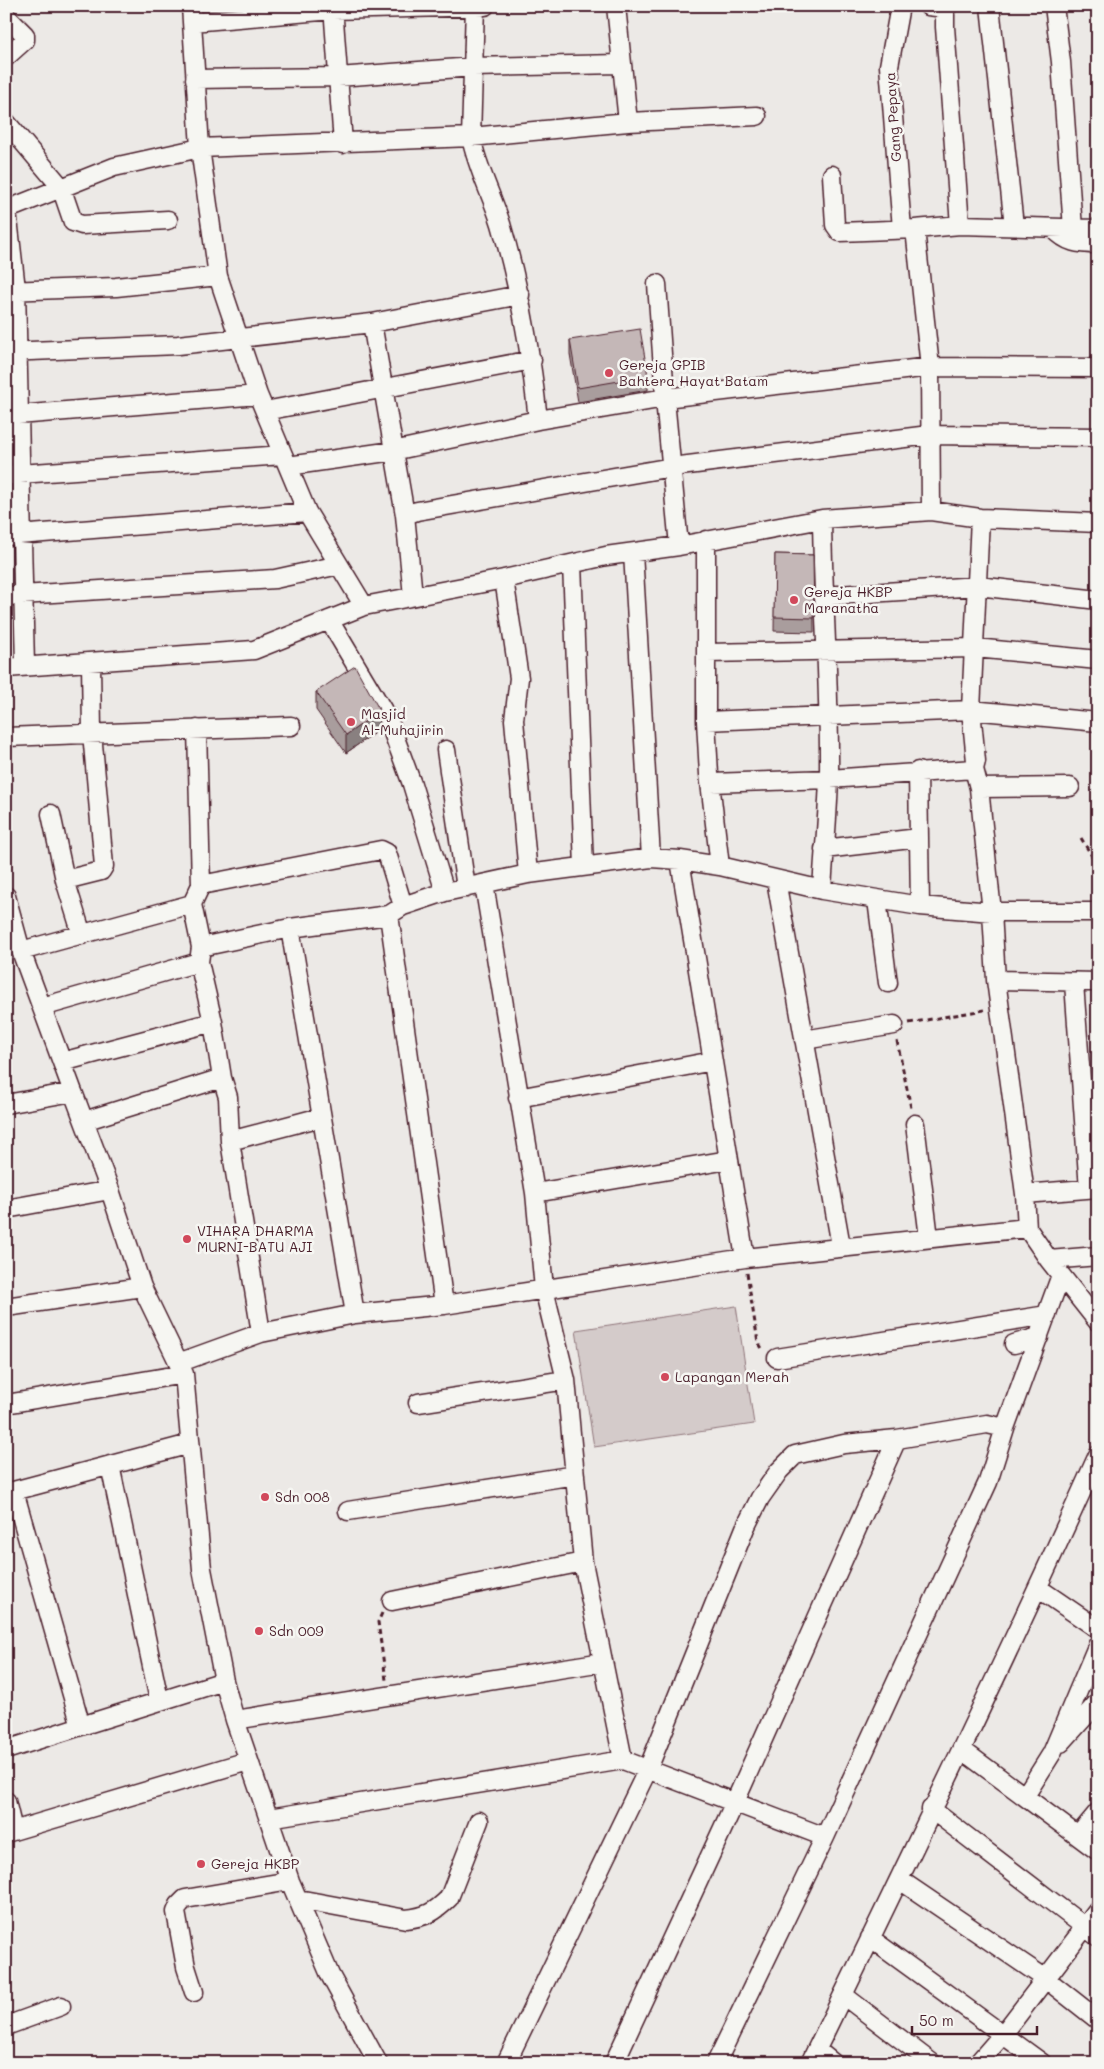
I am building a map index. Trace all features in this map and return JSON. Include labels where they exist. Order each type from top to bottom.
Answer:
[{"type":"street","points":[[364,606],[307,512],[262,403],[218,276],[200,148],[191,14],[333,8],[486,6]]},
{"type":"street","points":[[616,6],[620,64],[628,122]]},
{"type":"street","name":"Gang Pepaya","points":[[900,6],[889,66],[909,229],[930,367],[931,511]]},
{"type":"street","points":[[990,6],[1014,226]]},
{"type":"street","points":[[1054,6],[1061,62],[1073,229]]},
{"type":"street","points":[[476,7],[471,137],[475,158],[500,222],[520,295],[532,360],[538,420]]},
{"type":"street","points":[[940,7],[944,27],[960,225]]},
{"type":"street","points":[[333,8],[343,144]]},
{"type":"street","points":[[6,16],[26,35],[25,40],[6,57]]},
{"type":"street","points":[[195,79],[338,77],[473,67],[620,64]]},
{"type":"street","points":[[25,666],[15,595],[11,290],[7,210],[114,167],[200,148],[343,144],[471,137],[628,122],[757,116]]},
{"type":"street","points":[[6,122],[61,187],[73,222],[82,225],[168,220]]},
{"type":"street","points":[[832,175],[835,225],[838,231],[960,225],[1098,229]]},
{"type":"street","points":[[1053,228],[1062,238],[1076,244],[1098,244]]},
{"type":"street","points":[[11,290],[116,287],[218,276]]},
{"type":"street","points":[[658,284],[665,398],[679,546]]},
{"type":"street","points":[[12,352],[178,345],[372,323],[520,295]]},
{"type":"street","points":[[372,323],[405,515],[413,596]]},
{"type":"street","points":[[13,416],[262,403],[383,389],[532,360]]},
{"type":"street","points":[[13,474],[286,461],[393,451],[538,420],[665,398],[930,367],[1098,368]]},
{"type":"street","points":[[405,515],[417,511],[672,467],[930,435],[1098,438]]},
{"type":"street","points":[[6,668],[254,650],[364,606],[633,552],[679,546],[822,519],[931,511],[980,518],[1098,523]]},
{"type":"street","points":[[14,535],[307,512]]},
{"type":"street","points":[[980,518],[971,710],[976,761],[974,769],[979,788],[992,912],[996,980],[1028,1228],[1049,1260],[1098,1322]]},
{"type":"street","points":[[822,519],[823,596],[828,652],[829,779],[822,890]]},
{"type":"street","points":[[706,540],[706,721],[720,866]]},
{"type":"street","points":[[633,552],[651,858]]},
{"type":"street","points":[[572,564],[584,866]]},
{"type":"street","points":[[15,595],[275,579],[339,565]]},
{"type":"street","points":[[504,579],[519,678],[514,720],[528,874]]},
{"type":"street","points":[[823,596],[978,586],[1098,600]]},
{"type":"street","points":[[328,620],[388,719],[412,784],[445,892]]},
{"type":"street","points":[[707,653],[975,648],[1098,660]]},
{"type":"street","points":[[65,880],[101,871],[104,866],[92,733],[91,662]]},
{"type":"street","points":[[706,721],[971,710],[1098,722]]},
{"type":"street","points":[[6,738],[291,726]]},
{"type":"street","points":[[197,729],[201,885],[192,904],[222,1078],[228,1097],[230,1141],[261,1333]]},
{"type":"street","points":[[446,750],[466,888]]},
{"type":"street","points":[[711,783],[829,779],[974,769]]},
{"type":"street","points":[[918,772],[920,906]]},
{"type":"street","points":[[979,788],[1070,787]]},
{"type":"street","points":[[51,814],[65,880],[82,935]]},
{"type":"street","points":[[824,849],[919,838]]},
{"type":"street","points":[[201,885],[381,850],[387,853],[396,910],[444,1305]]},
{"type":"street","points":[[42,1007],[200,954],[290,928],[396,910],[445,892],[528,874],[651,858],[720,866],[822,890],[920,906],[992,912],[1098,912]]},
{"type":"street","points":[[680,860],[745,1258]]},
{"type":"street","points":[[776,880],[841,1246]]},
{"type":"street","points":[[484,884],[535,1192],[544,1289],[566,1380],[583,1562],[623,1760]]},
{"type":"street","points":[[6,896],[21,951],[110,1190],[142,1287],[181,1368],[202,1569],[224,1681],[235,1720],[290,1881],[330,1975],[375,2062]]},
{"type":"street","points":[[877,900],[888,983]]},
{"type":"street","points":[[21,951],[192,904]]},
{"type":"street","points":[[290,928],[355,1314]]},
{"type":"street","points":[[996,980],[1098,982]]},
{"type":"street","points":[[1025,1194],[1093,1189],[1074,983]]},
{"type":"street","points":[[62,1062],[213,1022]]},
{"type":"street","points":[[804,1040],[894,1025]]},
{"type":"street","points":[[518,1098],[713,1061]]},
{"type":"street","points":[[84,1121],[222,1078]]},
{"type":"street","points":[[6,1104],[73,1092]]},
{"type":"street","points":[[230,1141],[321,1117]]},
{"type":"street","points":[[915,1124],[929,1238]]},
{"type":"street","points":[[535,1192],[728,1160]]},
{"type":"street","points":[[6,1209],[110,1190]]},
{"type":"street","points":[[6,1404],[181,1368],[261,1333],[355,1314],[444,1305],[745,1258],[841,1246],[1028,1228]]},
{"type":"street","points":[[1049,1260],[1098,1256]]},
{"type":"street","points":[[716,2063],[825,1837],[988,1482],[1005,1428],[1061,1275]]},
{"type":"street","points":[[6,1307],[142,1287]]},
{"type":"street","points":[[777,1358],[1047,1315]]},
{"type":"street","points":[[1014,1344],[1039,1337]]},
{"type":"street","points":[[418,1403],[566,1380]]},
{"type":"street","points":[[506,2063],[648,1769],[745,1528],[760,1498],[779,1471],[795,1455],[844,1444],[896,1439],[987,1424],[1005,1428]]},
{"type":"street","points":[[614,2063],[735,1802],[896,1439]]},
{"type":"street","points":[[80,1726],[10,1492],[190,1444]]},
{"type":"street","points":[[833,2063],[813,2056],[900,1880],[931,1809],[962,1750],[1098,1455]]},
{"type":"street","points":[[110,1465],[159,1700]]},
{"type":"street","points":[[348,1511],[575,1475]]},
{"type":"street","points":[[392,1601],[583,1562]]},
{"type":"street","points":[[1038,1588],[1098,1629]]},
{"type":"street","points":[[1025,1796],[1052,1752],[1098,1644]]},
{"type":"street","points":[[235,1720],[603,1662]]},
{"type":"street","points":[[6,1750],[159,1700],[224,1681]]},
{"type":"street","points":[[1052,1752],[1098,1702]]},
{"type":"street","points":[[962,1750],[1098,1851]]},
{"type":"street","points":[[269,1818],[623,1760],[825,1837]]},
{"type":"street","points":[[6,1801],[10,1831],[248,1761]]},
{"type":"street","points":[[931,1809],[1091,1932]]},
{"type":"street","points":[[1078,1836],[1098,1812]]},
{"type":"street","points":[[298,1899],[406,1919],[422,1917],[440,1907],[448,1898],[478,1821]]},
{"type":"street","points":[[900,1880],[1046,1979],[1098,2020]]},
{"type":"street","points":[[194,1992],[186,1967],[176,1912],[178,1905],[185,1900],[290,1881]]},
{"type":"street","points":[[978,2063],[1004,2034],[1046,1979],[1091,1932],[1098,1910]]},
{"type":"street","points":[[870,1938],[1042,2063]]},
{"type":"street","points":[[843,1995],[932,2063]]},
{"type":"street","points":[[6,2026],[61,2006]]},
{"type":"path","points":[[1081,838],[1098,866]]},
{"type":"path","points":[[915,1124],[894,1025],[1000,1008]]},
{"type":"path","points":[[745,1258],[758,1342],[763,1351],[777,1358]]},
{"type":"path","points":[[388,1696],[378,1622],[385,1606],[392,1601]]},
{"type":"shaded area","name":"Lapangan Merah","points":[[736,1306],[754,1424],[594,1447],[576,1330]]},
{"type":"building","name":"Gereja GPIB Bahtera Hayat Batam","points":[[640,329],[648,376],[578,388],[570,340]]},
{"type":"building","name":"Gereja HKBP Maranatha","points":[[775,554],[813,555],[814,618],[774,617]]},
{"type":"building","points":[[355,666],[380,711],[346,735],[316,692]]},
{"type":"place","name":"Gereja GPIB Bahtera Hayat Batam","points":[[609,373]]},
{"type":"place","name":"Gereja HKBP Maranatha","points":[[794,600]]},
{"type":"place","name":"Masjid Al-Muhajirin","points":[[351,722]]},
{"type":"place","name":"VIHARA DHARMA MURNI-BATU AJI","points":[[187,1239]]},
{"type":"place","name":"Lapangan Merah","points":[[665,1377]]},
{"type":"place","name":"Sdn 008","points":[[265,1497]]},
{"type":"place","name":"Sdn 009","points":[[259,1631]]},
{"type":"place","name":"Gereja HKBP","points":[[201,1864]]}]
